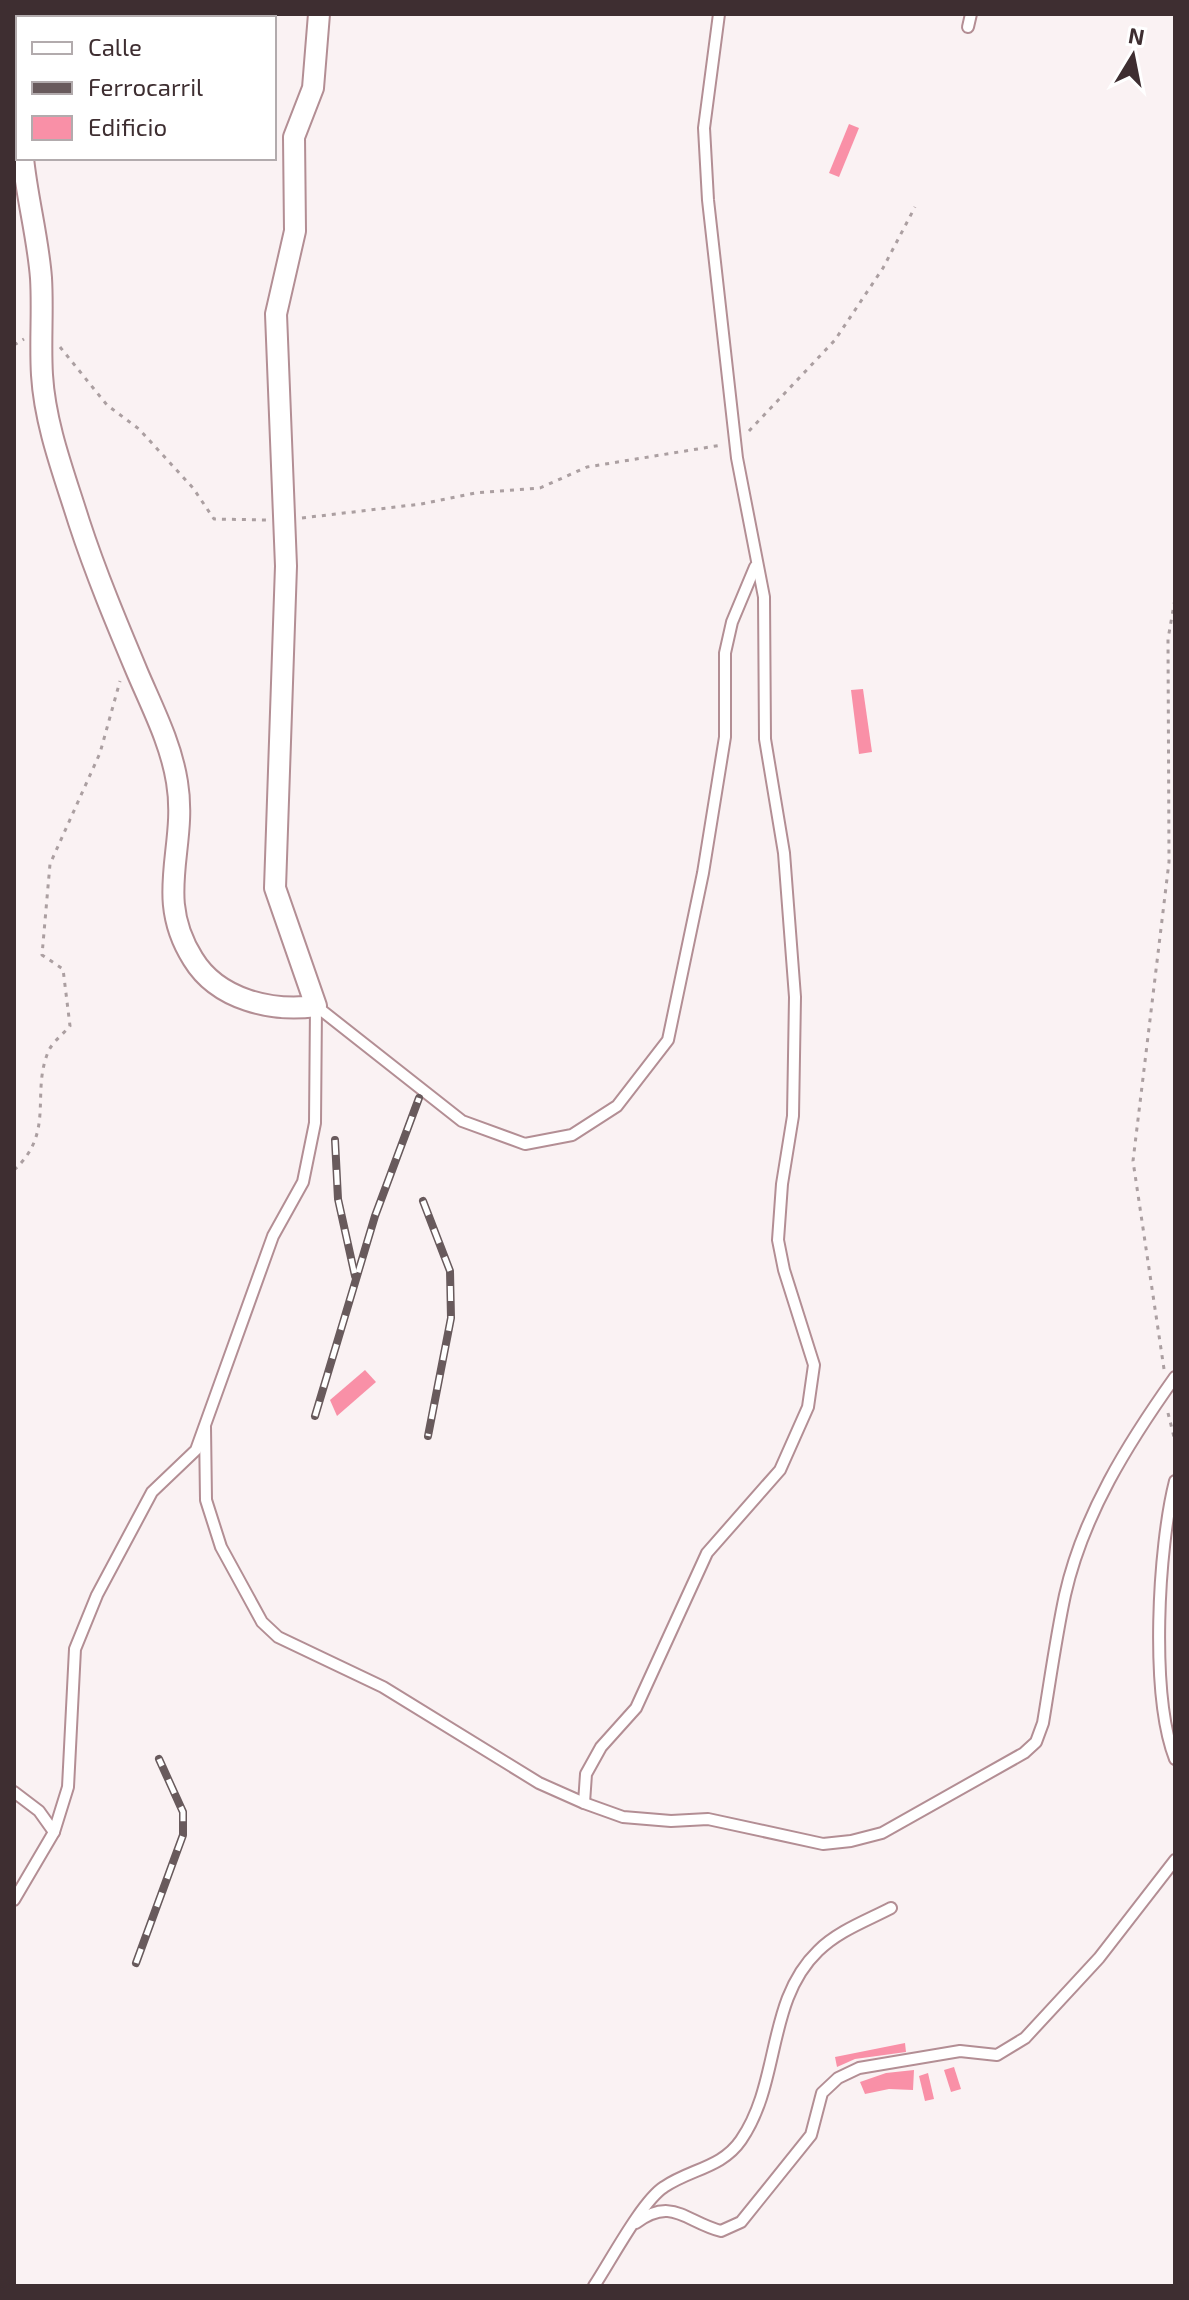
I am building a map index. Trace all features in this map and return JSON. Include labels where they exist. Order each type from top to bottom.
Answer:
[{"type":"street","points":[[23,160],[41,278],[42,376],[57,449],[108,602],[168,743],[177,783],[180,825],[170,887],[172,910],[193,961],[228,994],[287,1010],[316,1006],[275,888],[286,566],[281,521],[276,314],[295,231],[294,137],[313,88],[319,14]]},
{"type":"lane","points":[[584,1803],[586,1774],[601,1747],[636,1708],[707,1553],[780,1470],[808,1407],[814,1365],[784,1270],[778,1240],[793,1116],[795,997],[784,853],[765,739],[764,597],[735,441],[708,200],[704,128],[719,14]]},
{"type":"lane","points":[[968,27],[971,14]]},
{"type":"lane","points":[[316,1006],[462,1121],[525,1144],[572,1135],[617,1106],[668,1040],[672,1026],[725,737],[725,653],[732,622],[756,566]]},
{"type":"lane","points":[[14,1900],[54,1832],[68,1787],[75,1649],[103,1582],[152,1492],[196,1450],[273,1236],[303,1182],[315,1123],[316,1006]]},
{"type":"lane","points":[[205,1427],[206,1500],[221,1547],[262,1622],[278,1637],[383,1687],[539,1783],[584,1803],[623,1817],[671,1821],[708,1819],[823,1844],[882,1833],[1024,1753],[1036,1742],[1043,1723],[1066,1593],[1091,1516],[1123,1456],[1175,1377]]},
{"type":"lane","points":[[1175,1481],[1164,1543],[1159,1670],[1162,1713],[1175,1759]]},
{"type":"lane","points":[[14,1792],[39,1811],[54,1832]]},
{"type":"lane","points":[[636,2223],[650,2213],[668,2209],[721,2231],[741,2222],[811,2135],[822,2093],[838,2078],[859,2068],[949,2053],[997,2055],[1025,2038],[1099,1958],[1175,1860]]},
{"type":"lane","points":[[594,2286],[647,2204],[663,2187],[724,2159],[740,2141],[756,2112],[768,2076],[786,1997],[803,1967],[840,1934],[891,1908]]},
{"type":"path","points":[[14,345],[41,327],[75,362],[107,405],[139,429],[184,478],[214,519],[281,521],[421,504],[475,493],[540,488],[587,467],[709,449],[742,438],[835,340],[883,268],[915,207]]},
{"type":"path","points":[[1175,599],[1168,639],[1169,862],[1133,1161],[1161,1328],[1170,1428],[1175,1441]]},
{"type":"path","points":[[14,1170],[41,1128],[42,1090],[49,1050],[70,1026],[63,969],[42,955],[50,864],[100,753],[120,680]]},
{"type":"building","points":[[849,124],[859,128],[839,177],[829,173]]},
{"type":"building","points":[[863,689],[872,752],[859,754],[851,690]]},
{"type":"building","points":[[365,1370],[376,1382],[337,1416],[330,1400]]},
{"type":"building","points":[[905,2043],[906,2052],[855,2059],[837,2067],[835,2057]]},
{"type":"building","points":[[954,2067],[961,2089],[951,2092],[944,2070]]},
{"type":"building","points":[[914,2070],[913,2090],[889,2089],[865,2094],[860,2082],[886,2073]]},
{"type":"building","points":[[928,2073],[934,2099],[925,2101],[919,2076]]},
{"type":"railway","points":[[315,1416],[375,1216],[419,1098]]},
{"type":"railway","points":[[335,1140],[338,1199],[355,1276]]},
{"type":"railway","points":[[423,1201],[450,1271],[451,1318],[428,1436]]},
{"type":"railway","points":[[136,1963],[183,1835],[183,1812],[159,1759]]}]
